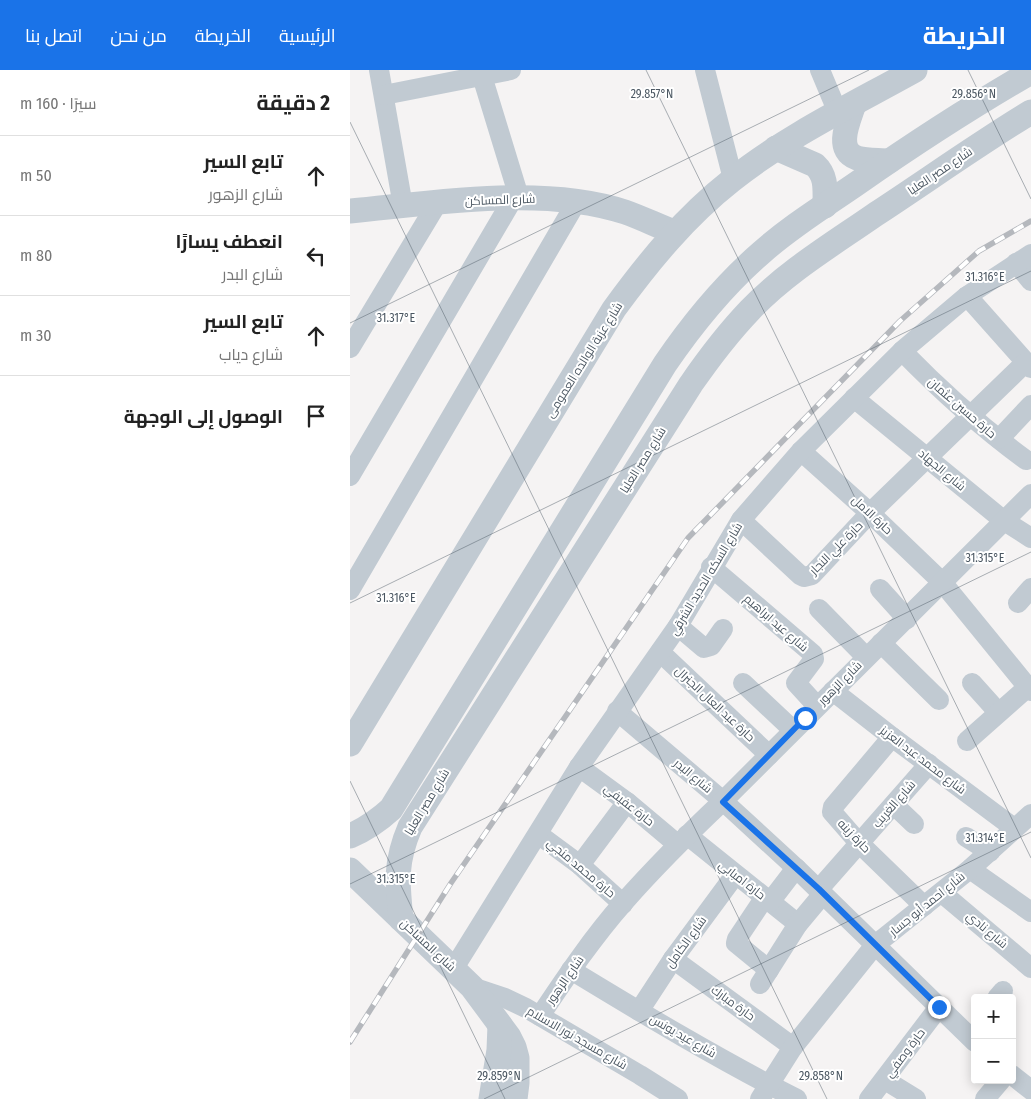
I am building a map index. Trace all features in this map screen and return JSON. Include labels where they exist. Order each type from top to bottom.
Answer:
[{"type":"street","points":[[379,70],[402,206]]},
{"type":"street","points":[[705,70],[733,179]]},
{"type":"street","points":[[820,70],[846,109],[844,140],[845,147],[849,153],[854,158],[889,161]]},
{"type":"street","name":"شارع عزبة الوالده العمومى","points":[[350,744],[614,309],[642,270],[674,232],[733,179],[776,148],[915,70]]},
{"type":"street","points":[[384,95],[505,71]]},
{"type":"street","points":[[350,836],[365,830],[379,821],[391,809],[665,364],[688,330],[726,285],[762,252],[889,161],[942,125],[1031,72]]},
{"type":"street","points":[[350,476],[516,197],[482,76]]},
{"type":"street","name":"شارع مصر العليا","points":[[400,919],[397,884],[398,865],[402,846],[410,827],[691,384],[729,333],[778,284],[810,259],[1031,112]]},
{"type":"street","points":[[776,148],[815,165],[820,170],[825,181],[825,206]]},
{"type":"street","name":"شارع المساكن","points":[[350,211],[438,202],[516,197],[577,202],[625,212],[674,232]]},
{"type":"street","points":[[350,348],[438,202]]},
{"type":"street","points":[[350,590],[577,202]]},
{"type":"street","points":[[1024,259],[1031,281]]},
{"type":"street","name":"شارع السكه الحديد الشرقي","points":[[454,968],[579,767],[678,626],[741,520],[800,450],[902,352],[967,296],[1024,259]]},
{"type":"street","points":[[726,285],[751,309]]},
{"type":"street","points":[[967,296],[1028,366]]},
{"type":"street","name":"حارة حسين عثمان","points":[[902,352],[970,416],[1026,460]]},
{"type":"street","name":"حارة علي النجار","points":[[741,520],[800,575],[804,577],[812,576],[846,526],[870,513],[970,416],[1028,366]]},
{"type":"street","name":"شارع الجهاد","points":[[854,398],[1003,520],[1031,538]]},
{"type":"street","points":[[999,439],[1031,406]]},
{"type":"street","name":"حارة الامل","points":[[800,450],[870,513],[942,582],[1029,689]]},
{"type":"street","name":"شارع الزهور","points":[[540,1016],[571,970],[622,904],[682,840],[723,802],[1031,494]]},
{"type":"street","name":"شارع عيد ابراهيم","points":[[712,567],[814,655],[814,659],[796,683],[817,706]]},
{"type":"street","points":[[1018,603],[1031,588]]},
{"type":"street","points":[[880,589],[906,619]]},
{"type":"street","points":[[819,609],[866,657]]},
{"type":"street","points":[[678,626],[704,648],[711,646],[723,629]]},
{"type":"street","points":[[881,643],[939,700]]},
{"type":"street","name":"حارة عبد العال الجنرال","points":[[660,652],[769,755]]},
{"type":"street","points":[[972,683],[998,712]]},
{"type":"street","points":[[743,684],[794,730]]},
{"type":"street","points":[[967,741],[998,712],[1029,689]]},
{"type":"street","name":"شارع محمد عبد العزيز","points":[[833,691],[929,764],[941,784],[970,806],[1014,828]]},
{"type":"street","name":"شارع البدر","points":[[617,711],[796,868],[939,1007],[971,1032]]},
{"type":"street","name":"حارة زينه","points":[[892,737],[832,810],[833,815],[859,843],[924,906]]},
{"type":"street","name":"شارع الغريب","points":[[767,900],[737,939],[736,944],[764,977],[821,891],[859,843],[929,764]]},
{"type":"street","name":"حارة عفيفي","points":[[579,767],[682,840]]},
{"type":"street","points":[[580,865],[627,802]]},
{"type":"street","points":[[894,805],[914,824]]},
{"type":"street","name":"شارع احمد أبو جسار","points":[[764,1092],[794,1047],[876,945],[970,869],[1031,814]]},
{"type":"street","name":"حارة محمد منجي","points":[[538,834],[580,865],[622,904]]},
{"type":"street","points":[[966,837],[990,852]]},
{"type":"street","name":"حارة امبابي","points":[[682,840],[735,875],[798,924]]},
{"type":"street","points":[[767,900],[796,868]]},
{"type":"street","points":[[970,869],[1031,912]]},
{"type":"street","name":"شارع المساكن","points":[[350,870],[472,987],[512,1042],[517,1058],[518,1083],[516,1099]]},
{"type":"street","name":"شارع الكامل","points":[[639,1011],[673,959],[735,875]]},
{"type":"street","name":"شارع نادي","points":[[942,892],[1031,968]]},
{"type":"street","name":"حارة مبارك","points":[[673,959],[794,1047]]},
{"type":"street","name":"شارع عيد يونس","points":[[571,970],[639,1011],[764,1092],[797,1099]]},
{"type":"street","name":"شارع مسجد نور الاسلام","points":[[472,987],[505,998],[540,1016],[678,1099]]},
{"type":"street","name":"حارة وصفي","points":[[870,1099],[939,1007]]},
{"type":"street","points":[[491,1099],[499,1050],[500,1026]]},
{"type":"street","points":[[985,1099],[1019,1079]]},
{"type":"street","points":[[885,1080],[916,1099]]},
{"type":"railway","points":[[350,1042],[451,883],[688,538],[900,321],[979,251],[1031,221]]},
{"type":"route","points":[[805,718],[723,802],[819,889],[939,1007]]}]
